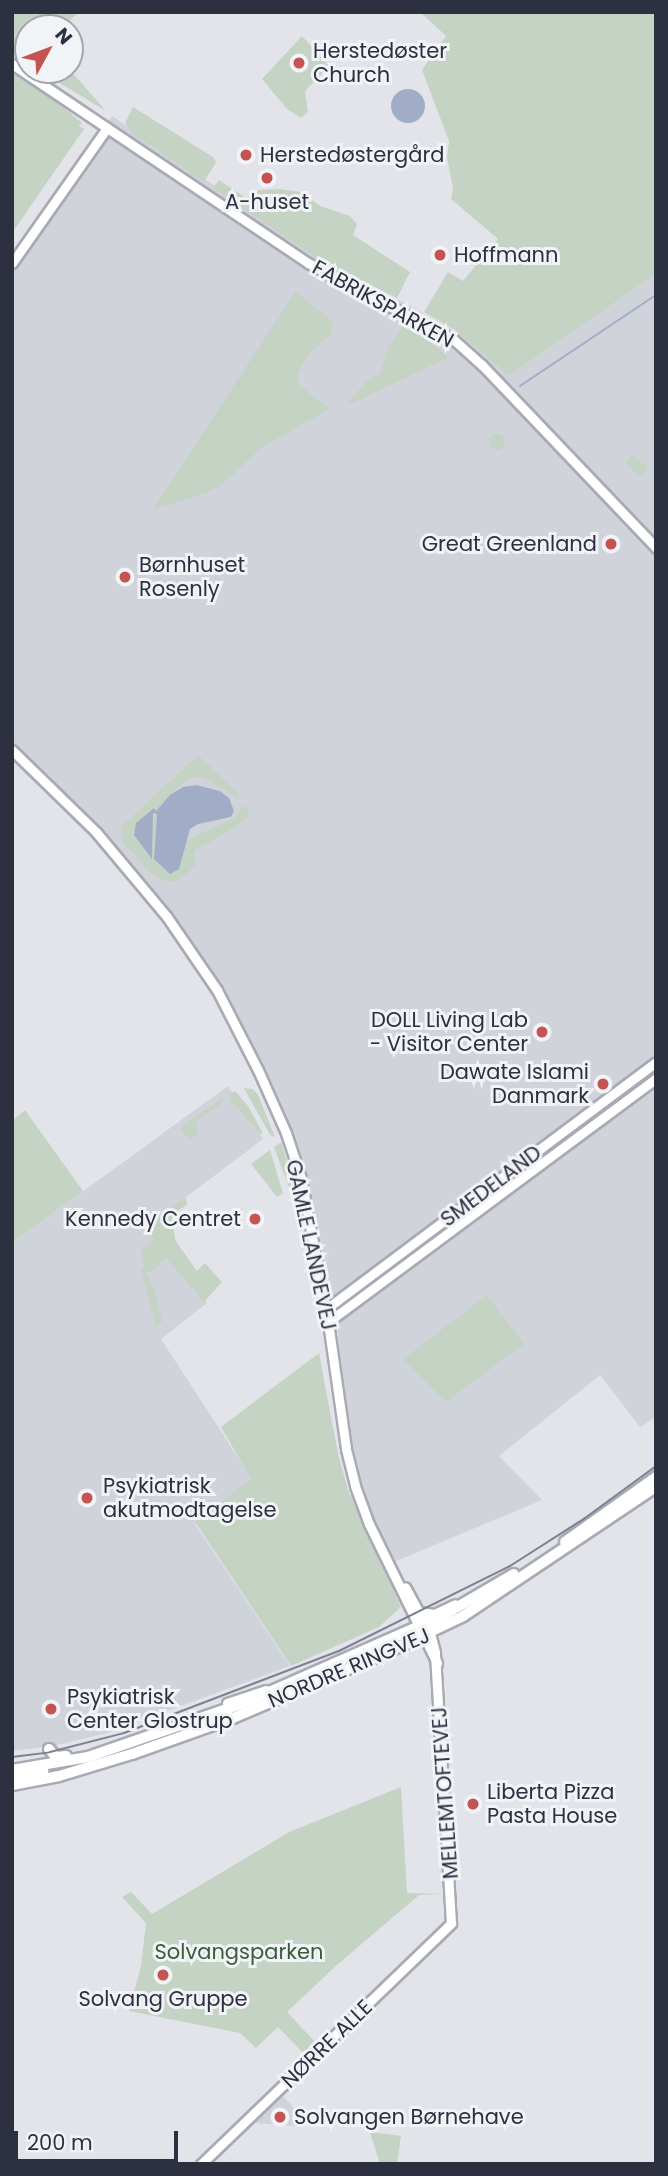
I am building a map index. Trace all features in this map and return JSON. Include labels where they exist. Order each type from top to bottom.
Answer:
[{"type":"main road","name":"NORDRE RINGVEJ","points":[[12,1784],[70,1773],[187,1734],[361,1662],[423,1629],[562,1544],[656,1478]]},
{"type":"main road","name":"NORDRE RINGVEJ","points":[[12,1770],[88,1757],[284,1685],[423,1629],[443,1627],[594,1531],[656,1487]]},
{"type":"main road","points":[[12,1777],[36,1773],[49,1765],[49,1749],[54,1756],[62,1757],[128,1743]]},
{"type":"street","name":"FABRIKSPARKEN","points":[[12,64],[308,264],[454,340],[482,365],[656,548]]},
{"type":"street","points":[[12,263],[107,128]]},
{"type":"street","name":"GAMLE LANDEVEJ","points":[[12,750],[96,832],[167,916],[239,1029],[282,1123],[301,1178],[326,1309],[352,1475],[369,1524],[423,1629]]},
{"type":"street","points":[[652,1065],[656,1077]]},
{"type":"street","name":"SMEDELAND","points":[[326,1309],[652,1065]]},
{"type":"street","name":"SMEDELAND","points":[[328,1322],[656,1077]]},
{"type":"street","name":"GAMLE LANDEVEJ","points":[[394,1571],[419,1611],[423,1629]]},
{"type":"street","points":[[419,1611],[422,1614],[434,1615],[484,1592]]},
{"type":"street","name":"MELLEMTOFTEVEJ","points":[[443,1627],[436,1663],[451,1923]]},
{"type":"street","name":"MELLEMTOFTEVEJ","points":[[423,1629],[436,1663]]},
{"type":"street","points":[[187,1734],[227,1714],[228,1705]]},
{"type":"street","name":"NØRRE ALLE","points":[[201,2164],[451,1923]]},
{"type":"shaded area","points":[[112,116],[318,256],[463,335],[509,376],[656,274],[656,1417],[640,1427],[600,1375],[499,1456],[542,1500],[394,1562],[364,1504],[345,1424],[337,1325],[274,1095],[231,1009],[148,892],[12,749],[12,261]]},
{"type":"shaded area","points":[[228,1086],[263,1139],[148,1226],[207,1303],[161,1339],[252,1479],[195,1524],[290,1666],[107,1733],[53,1746],[12,1751],[12,1243]]},
{"type":"shaded area","name":"Solvangen Børnehave","points":[[283,2096],[297,2111],[297,2126],[255,2123]]},
{"type":"green space","points":[[12,12],[79,12],[14,14],[14,53]]},
{"type":"green space","points":[[420,12],[656,12],[656,274],[509,376],[455,330],[424,312],[448,272],[463,281],[498,239],[451,199],[453,189],[447,157],[449,141],[422,70],[446,36]]},
{"type":"green space","points":[[302,36],[329,66],[305,91],[308,112],[301,118],[287,109],[262,79]]},
{"type":"green space","points":[[12,71],[14,84],[31,84],[82,123],[79,126],[84,129],[12,233]]},
{"type":"green space","points":[[48,84],[54,84],[91,109],[88,110]]},
{"type":"green space","points":[[61,84],[82,84],[106,111]]},
{"type":"green space","points":[[133,107],[213,157],[216,162],[204,182],[132,133],[125,123]]},
{"type":"green space","points":[[219,180],[249,200],[258,190],[301,192],[320,206],[350,216],[357,224],[353,235],[410,272],[397,298],[316,258],[213,188]]},
{"type":"green space","points":[[296,291],[333,322],[331,334],[307,356],[298,374],[298,384],[329,409],[261,448],[224,483],[211,491],[152,510]]},
{"type":"green space","points":[[402,326],[415,331],[449,357],[349,405],[347,403],[367,381],[380,373],[389,346]]},
{"type":"green space","points":[[497,434],[503,436],[503,448],[497,450],[491,448],[489,442],[491,436]]},
{"type":"green space","points":[[633,454],[648,469],[640,477],[625,462]]},
{"type":"green space","points":[[198,755],[239,794],[238,798],[202,777],[193,777],[177,788],[156,811],[153,809],[136,823],[152,859],[153,813],[157,813],[154,859],[183,855],[185,841],[234,818],[243,806],[248,808],[249,815],[236,827],[194,851],[196,864],[188,873],[176,881],[164,881],[151,873],[126,846],[121,838],[121,827]]},
{"type":"green space","points":[[244,1088],[253,1089],[258,1095],[275,1137],[270,1135]]},
{"type":"green space","points":[[235,1091],[248,1106],[262,1132],[261,1135],[230,1100],[231,1093]]},
{"type":"green space","points":[[222,1098],[223,1102],[196,1121],[198,1133],[189,1140],[180,1128]]},
{"type":"green space","points":[[25,1110],[83,1191],[12,1243],[12,1121]]},
{"type":"green space","points":[[281,1142],[296,1188],[291,1193],[274,1147]]},
{"type":"green space","points":[[270,1150],[283,1193],[277,1197],[251,1164]]},
{"type":"green space","points":[[186,1197],[187,1205],[172,1214],[175,1240],[197,1271],[205,1263],[222,1282],[204,1302],[166,1258],[154,1270],[146,1273],[154,1288],[162,1322],[156,1327],[141,1270],[144,1266],[141,1250],[154,1241],[146,1226]]},
{"type":"green space","points":[[487,1295],[524,1344],[446,1402],[403,1359]]},
{"type":"green space","points":[[319,1353],[338,1454],[348,1490],[401,1607],[379,1627],[291,1666],[195,1522],[251,1479],[221,1427]]},
{"type":"green space","name":"Solvangsparken","points":[[401,1787],[407,1893],[443,1894],[419,1895],[287,2012],[316,2043],[304,2054],[278,2027],[256,2048],[240,2033],[129,2011],[141,1966],[146,1923],[122,1897],[131,1892],[152,1914],[289,1832]]},
{"type":"green space","points":[[370,2132],[401,2136],[397,2164],[380,2164]]},
{"type":"water","points":[[408,89],[420,94],[425,106],[420,118],[408,123],[396,118],[391,106],[396,94]]},
{"type":"water","points":[[196,785],[220,791],[229,798],[234,811],[231,817],[198,824],[190,829],[179,869],[170,874],[154,859],[157,814],[153,813],[152,859],[134,835],[136,823],[154,808],[156,811],[170,795],[183,787]]},
{"type":"waterway","points":[[520,386],[656,295]]},
{"type":"tram line","points":[[12,1757],[50,1752],[124,1733],[341,1650],[510,1566],[585,1518],[656,1466]]},
{"type":"place","name":"Herstedøster Church","points":[[299,63]]},
{"type":"place","name":"Herstedøstergård","points":[[246,155]]},
{"type":"place","name":"A-huset","points":[[267,178]]},
{"type":"place","name":"Hoffmann","points":[[440,255]]},
{"type":"place","name":"Great Greenland","points":[[611,544]]},
{"type":"place","name":"Børnhuset Rosenly","points":[[125,577]]},
{"type":"place","name":"DOLL Living Lab - Visitor Center","points":[[542,1032]]},
{"type":"place","name":"Dawate Islami Danmark","points":[[603,1084]]},
{"type":"place","name":"Kennedy Centret","points":[[255,1219]]},
{"type":"place","name":"Psykiatrisk akutmodtagelse","points":[[87,1498]]},
{"type":"place","name":"Psykiatrisk Center Glostrup","points":[[51,1709]]},
{"type":"place","name":"Liberta Pizza Pasta House","points":[[473,1804]]},
{"type":"place","name":"Solvang Gruppe","points":[[163,1975]]},
{"type":"place","name":"Solvangen Børnehave","points":[[280,2117]]}]
